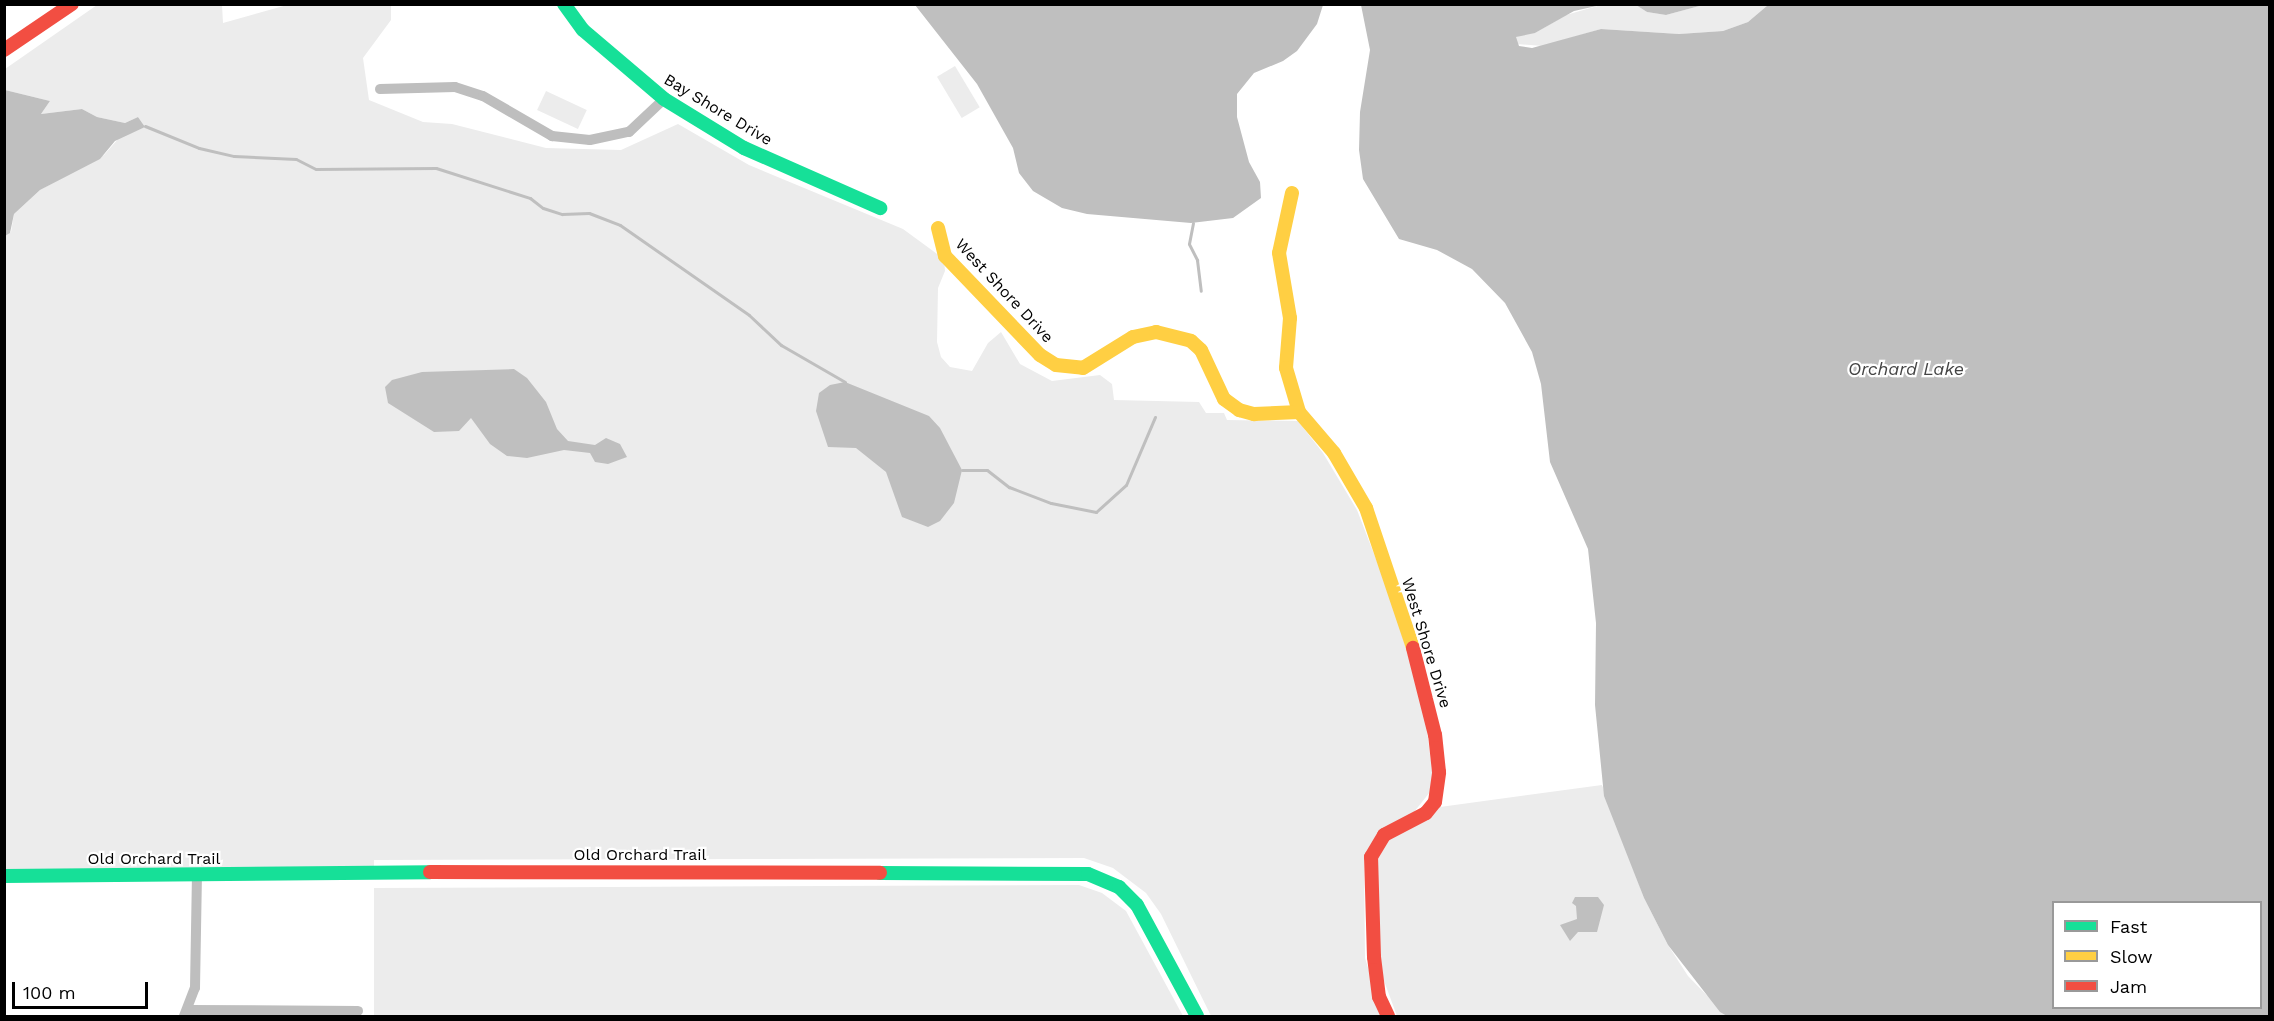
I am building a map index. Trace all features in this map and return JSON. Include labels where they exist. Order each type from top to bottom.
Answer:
[{"type":"street","points":[[4,51],[72,4]]},
{"type":"street","name":"Bay Shore Drive","points":[[564,4],[583,30],[664,99],[754,153],[880,208]]},
{"type":"street","points":[[380,89],[455,87],[483,96],[552,136],[590,140],[628,132],[664,99]]},
{"type":"street","name":"West Shore Drive","points":[[1292,193],[1279,253],[1290,318],[1286,368],[1299,412],[1334,453],[1366,508],[1409,634],[1435,735],[1439,772],[1436,802],[1426,813],[1384,835],[1371,857],[1374,957],[1379,997],[1388,1017]]},
{"type":"street","name":"West Shore Drive","points":[[938,228],[945,256],[1040,355],[1056,365],[1083,368],[1133,337],[1156,332],[1191,341],[1201,350],[1224,399],[1239,411],[1254,414],[1299,412]]},
{"type":"street","name":"Old Orchard Trail","points":[[4,876],[580,871],[1088,874],[1119,887],[1137,905],[1197,1017]]},
{"type":"street","points":[[197,875],[196,973],[186,1013],[358,1011]]},
{"type":"shaded area","points":[[97,5],[222,5],[223,23],[287,5],[391,5],[391,20],[363,58],[369,100],[423,122],[452,124],[546,148],[621,150],[678,124],[749,165],[903,229],[944,259],[945,271],[938,288],[937,342],[941,357],[950,367],[972,371],[988,343],[1001,332],[1020,364],[1052,381],[1100,375],[1112,384],[1114,400],[1199,402],[1206,413],[1224,413],[1227,420],[1298,421],[1323,453],[1357,510],[1391,598],[1425,713],[1433,780],[1430,792],[1414,812],[1378,833],[1364,859],[1365,958],[1383,1016],[1211,1016],[1161,914],[1146,893],[1113,868],[1084,858],[374,860],[374,874],[5,871],[5,236],[11,232],[14,214],[40,190],[104,155],[119,138],[145,127],[138,117],[125,123],[97,117],[82,109],[41,114],[50,101],[5,90],[5,69]]},
{"type":"shaded area","points":[[1601,5],[1636,5],[1647,12],[1666,15],[1703,5],[1768,5],[1748,22],[1723,31],[1679,34],[1601,29],[1543,46],[1516,44],[1516,37],[1524,33],[1535,33],[1566,15]]},
{"type":"shaded area","points":[[955,66],[980,107],[962,118],[937,77]]},
{"type":"shaded area","points":[[546,91],[587,110],[578,129],[537,110]]},
{"type":"shaded area","points":[[1602,785],[1644,898],[1668,945],[1688,976],[1727,1016],[1397,1016],[1380,970],[1377,861],[1387,841],[1440,807]]},
{"type":"shaded area","points":[[1079,885],[1102,893],[1126,911],[1183,1016],[374,1016],[374,888]]},
{"type":"water","points":[[915,5],[1323,5],[1317,24],[1297,51],[1283,61],[1254,73],[1237,94],[1237,117],[1249,162],[1260,182],[1261,198],[1233,218],[1191,223],[1087,214],[1062,208],[1033,191],[1019,173],[1013,148],[977,84]]},
{"type":"water","name":"Orchard Lake","points":[[1361,5],[1601,5],[1574,11],[1535,33],[1516,37],[1519,46],[1532,48],[1601,29],[1679,34],[1723,31],[1748,22],[1768,5],[2269,5],[2269,1016],[1727,1016],[1720,1012],[1668,945],[1644,898],[1604,796],[1595,705],[1596,623],[1588,549],[1550,462],[1541,384],[1532,352],[1505,303],[1472,269],[1437,250],[1399,239],[1363,179],[1359,150],[1360,112],[1370,50]]},
{"type":"water","points":[[1636,5],[1703,5],[1666,15],[1647,12]]},
{"type":"water","points":[[5,90],[50,101],[41,114],[82,109],[97,117],[125,123],[138,117],[145,127],[115,141],[100,159],[40,190],[14,214],[10,233],[5,236]]},
{"type":"water","points":[[514,369],[527,378],[546,402],[557,429],[568,441],[595,445],[606,438],[620,444],[627,457],[608,464],[595,462],[590,453],[564,450],[527,458],[507,456],[490,444],[471,418],[459,431],[434,432],[388,403],[385,387],[392,380],[422,372]]},
{"type":"water","points":[[845,382],[929,416],[940,428],[962,470],[954,503],[940,521],[928,527],[902,517],[886,472],[856,448],[828,447],[816,411],[819,393],[830,385]]},
{"type":"water","points":[[1575,897],[1598,897],[1604,905],[1597,932],[1578,932],[1570,941],[1560,925],[1577,919],[1576,906],[1572,903]]},
{"type":"waterway","points":[[145,126],[199,148],[234,156],[296,159],[316,169],[436,168],[530,198],[543,208],[562,214],[589,213],[620,225],[749,315],[781,345],[845,382]]},
{"type":"waterway","points":[[1193,223],[1189,244],[1197,260],[1201,291]]},
{"type":"waterway","points":[[962,470],[987,470],[1009,487],[1051,503],[1096,512],[1126,485],[1155,417]]},
{"type":"traffic: fast","points":[[564,4],[583,30],[664,99],[744,148],[880,208]]},
{"type":"traffic: fast","points":[[4,876],[430,872]]},
{"type":"traffic: fast","points":[[880,873],[1088,874],[1119,887],[1137,905],[1197,1016]]},
{"type":"traffic: slow","points":[[1292,193],[1279,253],[1290,318],[1286,368],[1299,412],[1334,453],[1366,508],[1413,648]]},
{"type":"traffic: slow","points":[[938,228],[945,256],[1040,355],[1056,365],[1083,368],[1133,337],[1156,332],[1191,341],[1201,350],[1224,399],[1239,410],[1254,414],[1299,412]]},
{"type":"traffic: jam","points":[[4,50],[72,4]]},
{"type":"traffic: jam","points":[[1388,1016],[1379,997],[1374,957],[1371,857],[1384,835],[1426,813],[1435,802],[1439,772],[1435,735],[1413,648]]},
{"type":"traffic: jam","points":[[430,872],[880,873]]}]
